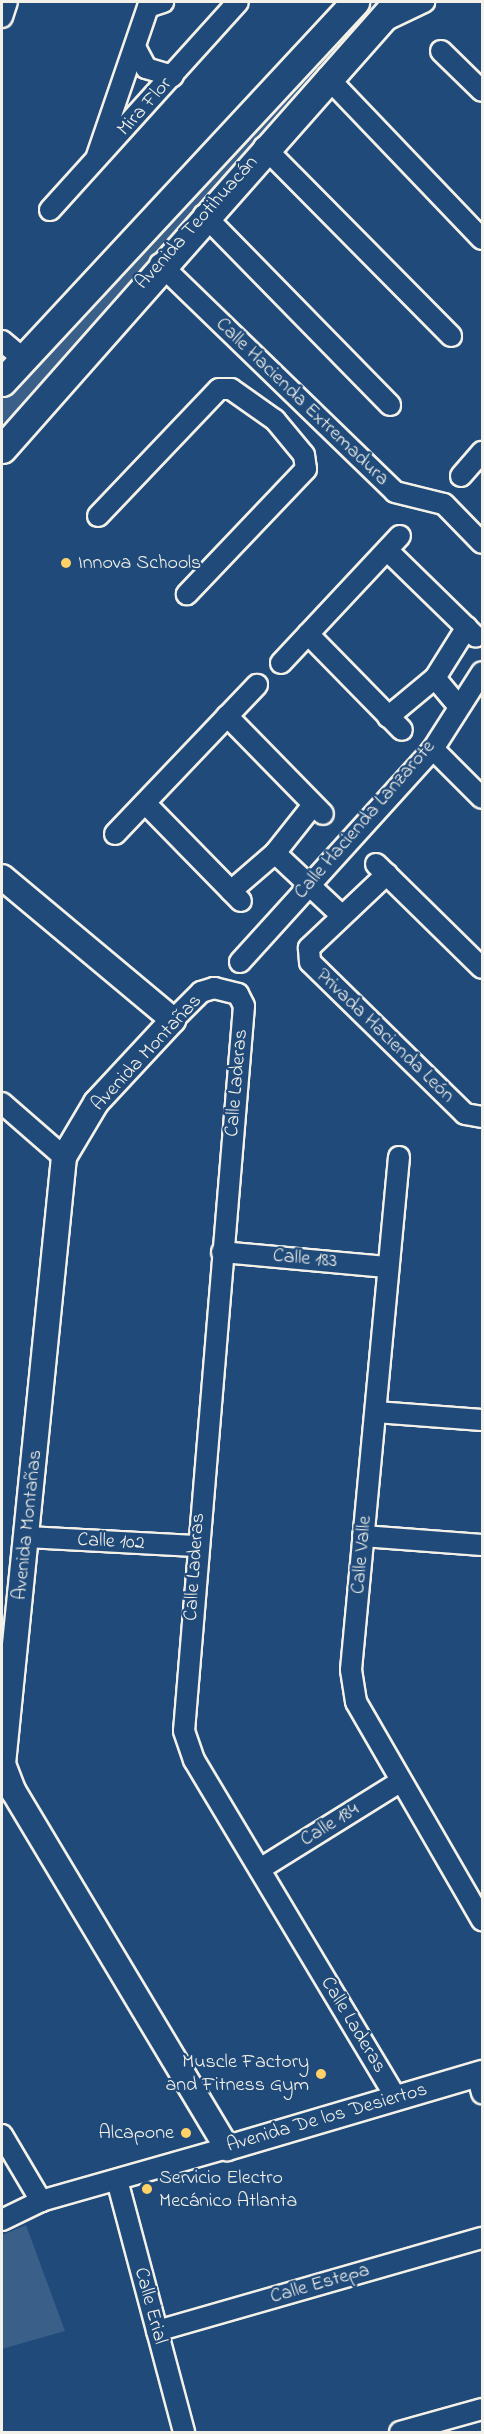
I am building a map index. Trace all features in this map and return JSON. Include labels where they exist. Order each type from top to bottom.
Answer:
[{"type":"main road","name":"Avenida Teotihuacán","points":[[2,382],[355,2]]},
{"type":"main road","name":"Avenida Teotihuacán","points":[[2,449],[160,264],[397,2]]},
{"type":"street","points":[[2,17],[7,2]]},
{"type":"street","points":[[374,26],[424,2]]},
{"type":"street","points":[[94,164],[150,3]]},
{"type":"street","name":"Mira Flor","points":[[50,210],[173,75],[229,6]]},
{"type":"street","points":[[135,47],[146,68],[173,75]]},
{"type":"street","points":[[441,51],[483,90]]},
{"type":"street","points":[[327,77],[483,239]]},
{"type":"street","points":[[264,147],[451,336]]},
{"type":"street","points":[[204,215],[390,405]]},
{"type":"street","name":"Calle Hacienda Extremadura","points":[[160,264],[296,399],[395,492],[444,504],[483,543]]},
{"type":"street","points":[[2,341],[22,358]]},
{"type":"street","points":[[98,516],[219,389],[231,389],[275,420],[303,455],[306,469],[187,594]]},
{"type":"street","points":[[275,420],[296,399]]},
{"type":"street","points":[[461,476],[483,452]]},
{"type":"street","points":[[281,663],[308,634],[394,543],[472,632],[395,723],[308,634]]},
{"type":"street","name":"Calle Hacienda Lanzarote","points":[[240,962],[433,749],[458,705],[483,672]]},
{"type":"street","points":[[435,678],[458,705]]},
{"type":"street","points":[[115,834],[257,685]]},
{"type":"street","points":[[145,803],[236,896],[318,809],[227,716]]},
{"type":"street","points":[[433,749],[483,798]]},
{"type":"street","points":[[275,853],[310,883],[341,915]]},
{"type":"street","name":"Privada Hacienda León","points":[[483,968],[381,869],[309,948],[309,962],[465,1114],[483,1117]]},
{"type":"street","points":[[2,877],[173,1020]]},
{"type":"street","name":"Avenida Montañas","points":[[228,988],[201,992],[173,1020],[96,1103],[64,1157],[27,1537],[4,1712],[3,1764],[14,1792],[228,2148]]},
{"type":"street","name":"Calle Laderas","points":[[228,988],[244,1006],[195,1546],[184,1731],[194,1760],[396,2097]]},
{"type":"street","points":[[2,1103],[64,1157]]},
{"type":"street","name":"Calle Valle","points":[[399,1157],[351,1670],[356,1702],[400,1782],[483,1920]]},
{"type":"street","name":"Calle 183","points":[[222,1252],[387,1267]]},
{"type":"street","points":[[376,1412],[483,1420]]},
{"type":"street","points":[[363,1536],[483,1545]]},
{"type":"street","name":"Calle 102","points":[[27,1537],[195,1546]]},
{"type":"street","name":"Calle 184","points":[[260,1869],[400,1782]]},
{"type":"street","name":"Avenida De los Desiertos","points":[[2,2220],[41,2201],[396,2097],[481,2080]]},
{"type":"street","points":[[2,2135],[41,2201]]},
{"type":"street","name":"Calle Erial","points":[[117,2180],[184,2433]]},
{"type":"street","name":"Calle Estepa","points":[[157,2331],[483,2238]]},
{"type":"street","points":[[400,2433],[483,2409]]},
{"type":"shaded area","points":[[362,2],[391,2],[2,444],[2,398]]},
{"type":"shaded area","points":[[26,2225],[65,2331],[2,2349],[2,2235]]},
{"type":"place","name":"Innova Schools","points":[[66,563]]},
{"type":"place","name":"Muscle Factory and Fitness Gym","points":[[321,2074]]},
{"type":"place","name":"Alcapone","points":[[186,2133]]},
{"type":"place","name":"Servicio Electro Mecánico Atlanta","points":[[147,2189]]}]
